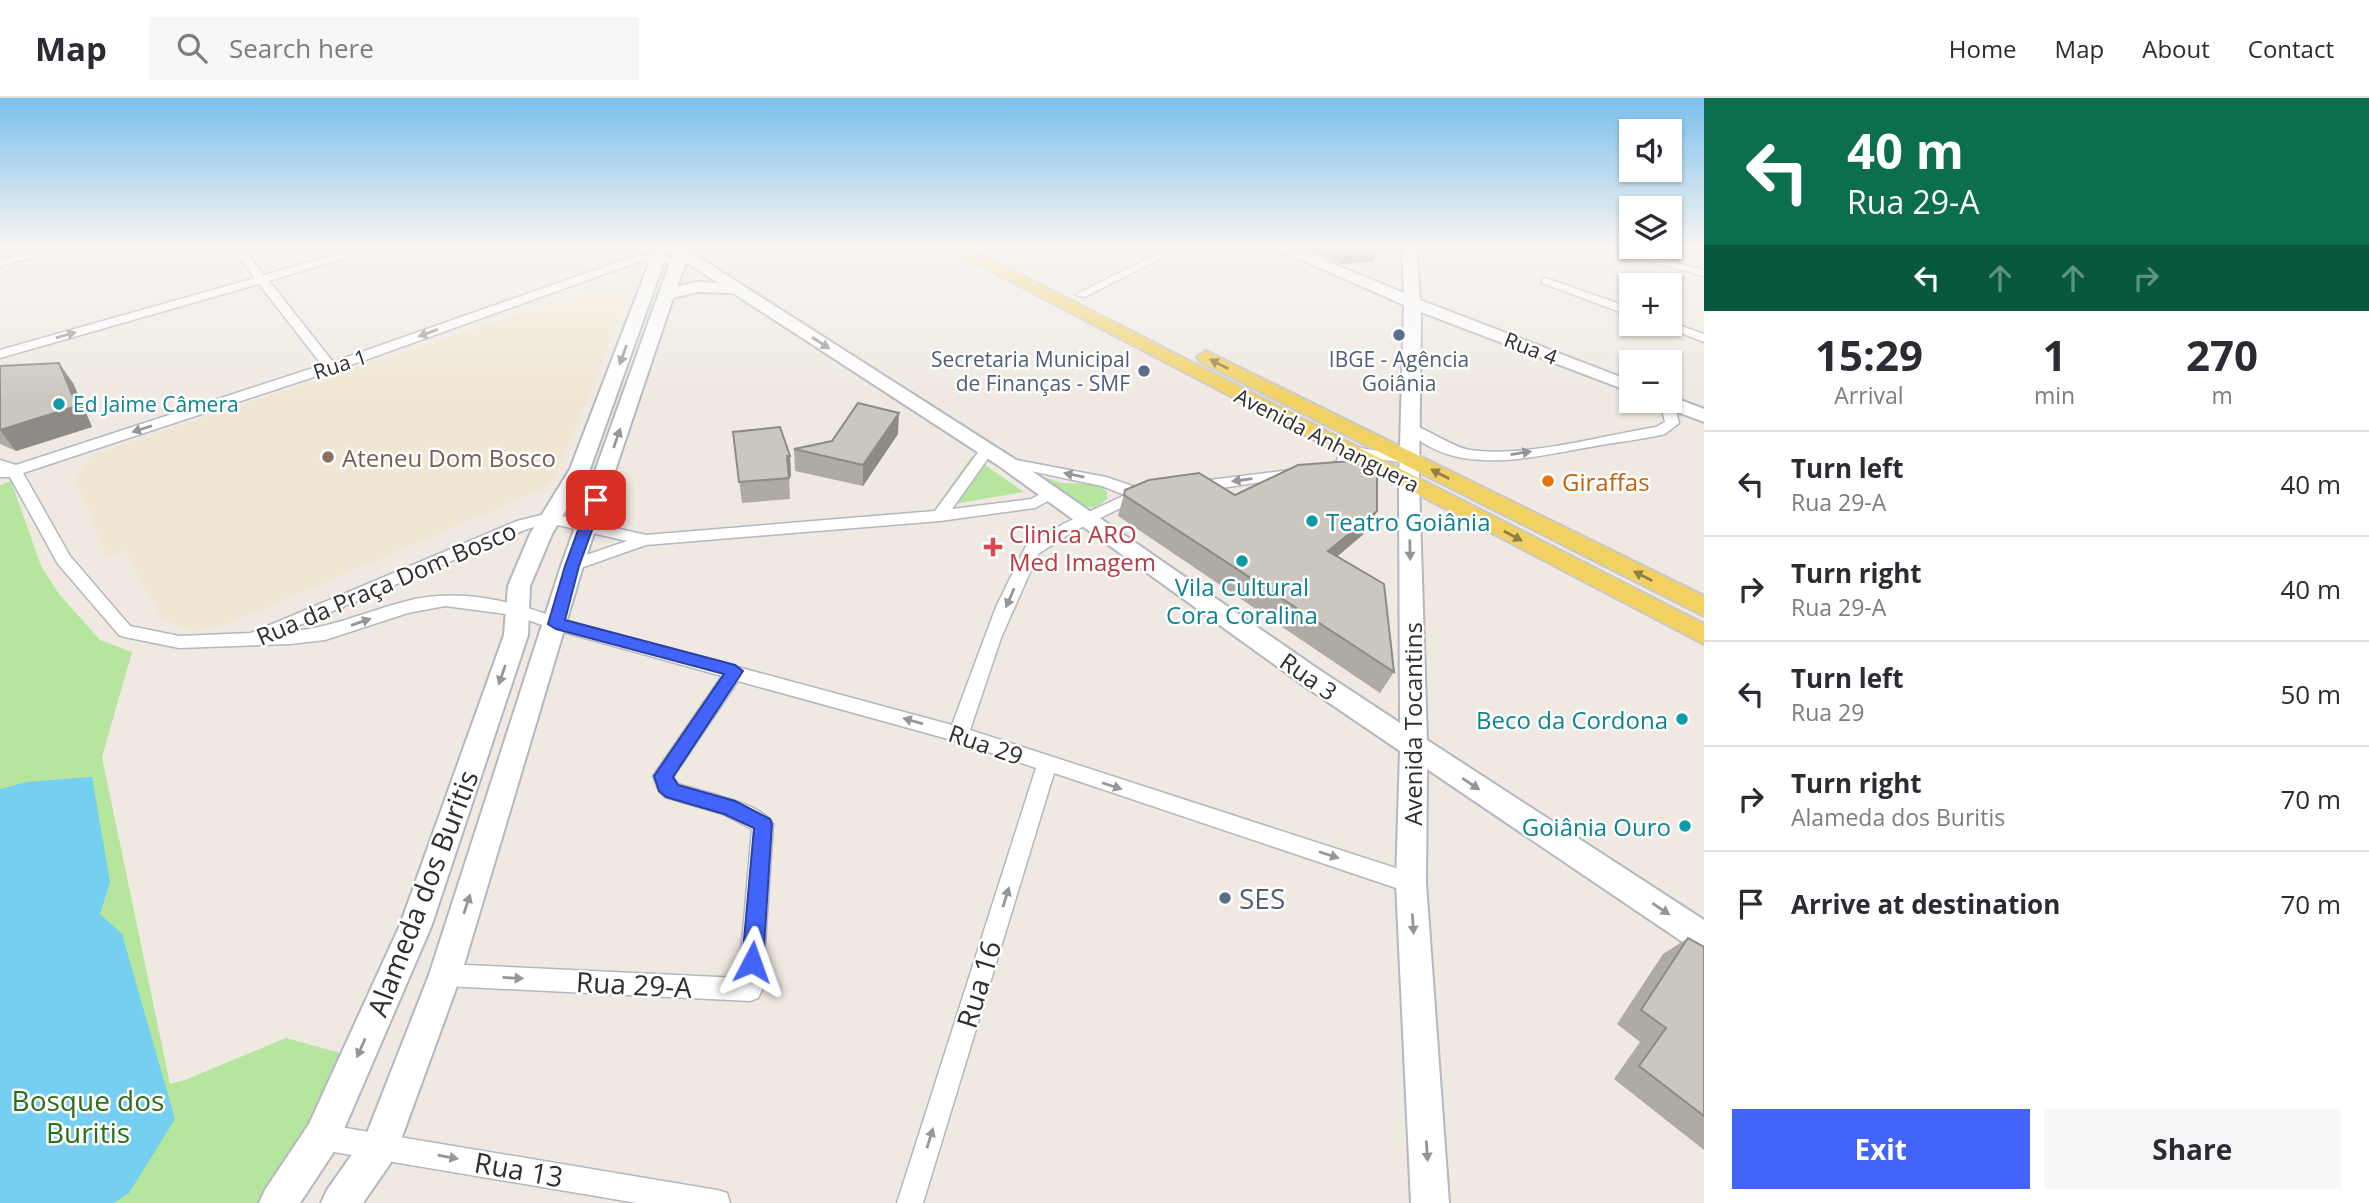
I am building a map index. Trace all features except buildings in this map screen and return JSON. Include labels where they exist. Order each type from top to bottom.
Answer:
[{"type":"main road","name":"Alameda dos Buritis","points":[[278,1203],[321,1137],[415,927],[516,635],[519,586],[549,518],[571,488],[655,297]]},
{"type":"main road","name":"Alameda dos Buritis","points":[[340,1203],[381,1145],[444,975],[572,566],[667,297]]},
{"type":"main road","name":"Rua 3","points":[[748,297],[1006,462],[1309,676],[1704,938]]},
{"type":"main road","name":"Avenida Anhanguera","points":[[1050,297],[1347,450],[1411,471],[1704,607]]},
{"type":"main road","name":"Avenida Anhanguera","points":[[1084,297],[1411,471],[1704,635]]},
{"type":"main road","name":"Rua 4","points":[[1399,297],[1619,382]]},
{"type":"main road","name":"Avenida Tocantins","points":[[1412,297],[1414,746],[1411,883],[1430,1203]]},
{"type":"main road","points":[[1414,329],[1439,324],[1471,325]]},
{"type":"main road","points":[[1682,407],[1704,416]]},
{"type":"street","points":[[0,354],[205,297]]},
{"type":"street","points":[[273,297],[330,367]]},
{"type":"street","name":"Rua 1","points":[[5,470],[330,367],[530,297]]},
{"type":"street","points":[[1589,297],[1619,308]]},
{"type":"street","points":[[1682,330],[1704,338]]},
{"type":"street","points":[[1412,427],[1442,447],[1471,455],[1500,457],[1660,431],[1672,422],[1669,413]]},
{"type":"street","points":[[940,516],[987,450]]},
{"type":"street","points":[[1180,489],[1334,468],[1345,462],[1347,450]]},
{"type":"street","points":[[959,734],[996,631],[1030,551],[1087,518],[1146,494],[1106,482],[1006,462]]},
{"type":"street","points":[[5,470],[26,496],[64,560],[125,631],[179,642],[246,641]]},
{"type":"street","points":[[572,566],[643,540],[940,516],[1035,503],[1052,493]]},
{"type":"street","points":[[549,518],[643,540]]},
{"type":"street","name":"Rua da Praça Dom Bosco","points":[[246,641],[522,525],[549,518]]},
{"type":"street","name":"Rua da Praça Dom Bosco","points":[[246,641],[325,634],[406,607],[444,600],[516,609]]},
{"type":"street","points":[[516,609],[556,624]]},
{"type":"street","points":[[315,612],[325,634]]},
{"type":"street","name":"Rua 29","points":[[556,624],[959,734],[1411,883]]},
{"type":"street","name":"Rua 29-A","points":[[444,975],[750,990],[763,824],[728,807],[672,791],[663,776],[735,671]]},
{"type":"street","name":"Rua 16","points":[[910,1203],[1047,765]]},
{"type":"street","name":"Rua 13","points":[[321,1137],[717,1203]]},
{"type":"shaded area","name":"Ateneu Dom Bosco","points":[[570,297],[629,297],[555,478],[543,489],[228,624],[193,631],[162,619],[126,550],[107,557],[76,480],[85,462],[101,452]]},
{"type":"green space","points":[[972,456],[1024,492],[936,507]]},
{"type":"green space","points":[[1027,471],[1061,483],[1098,484],[1107,492],[1107,499],[1095,508],[1076,504]]},
{"type":"green space","name":"Bosque dos Buritis","points":[[11,481],[41,566],[59,594],[100,640],[132,652],[102,757],[170,1084],[286,1038],[351,1056],[269,1203],[0,1203],[0,485]]},
{"type":"water","points":[[92,777],[110,882],[100,914],[122,934],[175,1119],[129,1193],[114,1203],[0,1203],[0,789],[27,782]]},
{"type":"place","name":"IBGE - Agência Goiânia","points":[[1399,335]]},
{"type":"place","name":"Secretaria Municipal de Finanças - SMF","points":[[1144,371]]},
{"type":"place","name":"Ed Jaime Câmera","points":[[59,404]]},
{"type":"place","name":"Ateneu Dom Bosco","points":[[328,457]]},
{"type":"place","name":"Giraffas","points":[[1548,481]]},
{"type":"place","name":"Teatro Goiânia","points":[[1312,521]]},
{"type":"place","name":"Clinica ARO Med Imagem","points":[[993,547]]},
{"type":"place","name":"Vila Cultural Cora Coralina","points":[[1242,561]]},
{"type":"place","name":"Beco da Cordona","points":[[1682,719]]},
{"type":"place","name":"Goiânia Ouro","points":[[1685,826]]},
{"type":"place","name":"SES","points":[[1225,898]]},
{"type":"route","points":[[596,500],[572,566],[556,624],[735,671],[663,776],[672,791],[728,807],[763,824],[752,962]]}]
